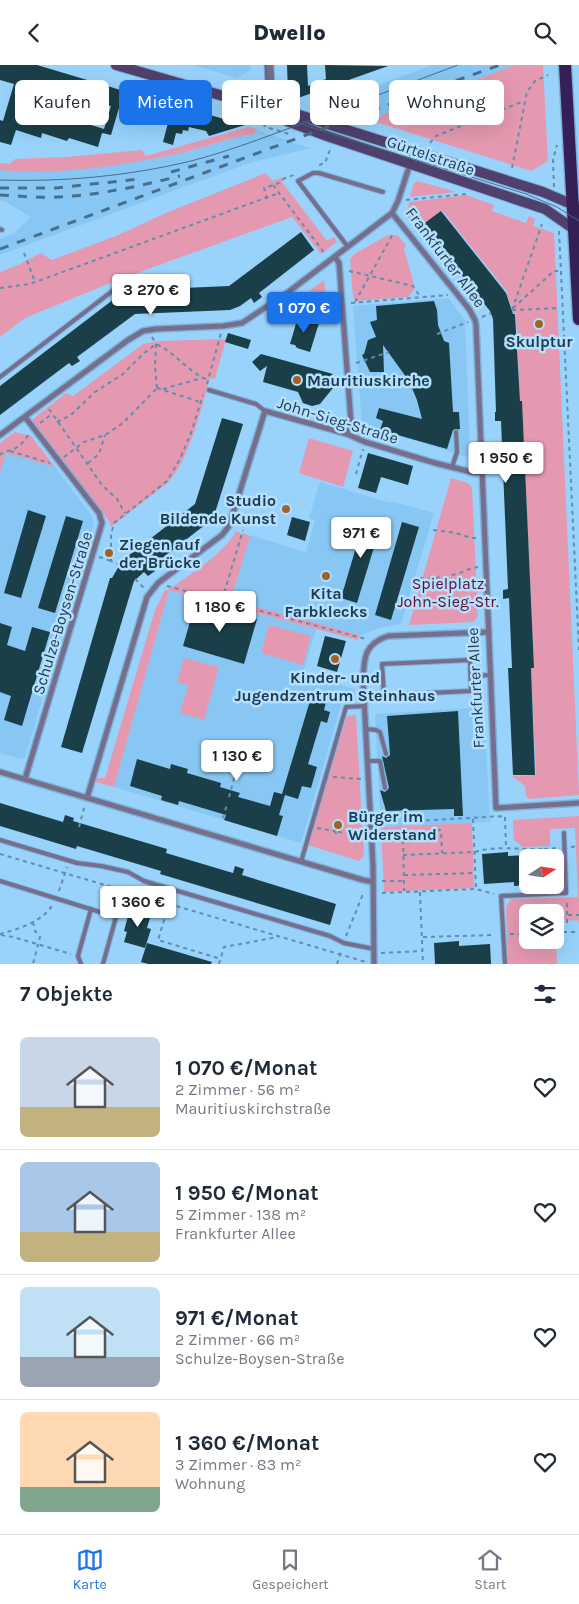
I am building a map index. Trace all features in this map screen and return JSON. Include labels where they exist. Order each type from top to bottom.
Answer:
[{"type":"main road","name":"Gürtelstraße","points":[[116,65],[222,96]]},
{"type":"main road","points":[[565,65],[576,206],[579,319]]},
{"type":"main road","name":"Gürtelstraße","points":[[300,115],[543,192],[576,206]]},
{"type":"main road","name":"Gürtelstraße","points":[[298,125],[544,209],[577,231]]},
{"type":"street","points":[[269,65],[270,80]]},
{"type":"street","points":[[0,435],[128,340],[148,329],[234,325],[247,320],[287,293],[392,213],[398,201],[410,163]]},
{"type":"street","name":"Frankfurter Allee","points":[[392,213],[469,309],[475,320],[496,808],[504,808]]},
{"type":"street","points":[[333,259],[339,263],[351,423],[347,434]]},
{"type":"street","name":"John-Sieg-Straße","points":[[87,798],[144,603],[149,593],[158,583],[222,535],[229,526],[264,411],[347,434],[365,442],[452,467],[481,473]]},
{"type":"street","name":"Schulze-Boysen-Straße","points":[[25,417],[102,518],[25,779]]},
{"type":"street","points":[[374,963],[371,824],[364,680],[364,662],[368,649],[375,642],[388,636],[489,632]]},
{"type":"street","points":[[0,772],[301,862],[363,880],[373,881]]},
{"type":"street","points":[[504,808],[579,803]]},
{"type":"lane","points":[[348,247],[298,181],[313,173],[319,173],[383,192]]},
{"type":"lane","points":[[0,377],[115,289]]},
{"type":"lane","points":[[207,389],[256,404],[264,411]]},
{"type":"lane","points":[[452,467],[456,452],[456,432]]},
{"type":"lane","points":[[470,660],[471,691],[384,695],[383,679],[382,664],[470,660]]},
{"type":"lane","points":[[471,676],[490,675]]},
{"type":"lane","points":[[364,680],[383,679]]},
{"type":"lane","points":[[301,862],[346,707],[365,706]]},
{"type":"lane","points":[[366,729],[376,729],[380,732],[386,754]]},
{"type":"lane","points":[[368,761],[380,761],[385,788]]},
{"type":"lane","points":[[505,964],[501,896],[566,893],[564,833]]},
{"type":"lane","points":[[0,840],[69,860],[128,872],[144,881],[330,936],[344,943],[374,951]]},
{"type":"lane","points":[[0,881],[116,917],[103,964]]},
{"type":"lane","points":[[81,964],[78,956],[91,909]]},
{"type":"path","points":[[512,168],[524,101],[531,85],[548,75]]},
{"type":"path","points":[[430,143],[436,136],[524,101]]},
{"type":"path","points":[[554,186],[553,160],[558,141]]},
{"type":"path","points":[[328,155],[330,150]]},
{"type":"path","points":[[267,199],[264,188],[281,182]]},
{"type":"path","points":[[273,185],[333,259]]},
{"type":"path","points":[[0,288],[36,282],[267,199],[279,193]]},
{"type":"path","points":[[406,200],[466,194]]},
{"type":"path","points":[[512,310],[542,224]]},
{"type":"path","points":[[558,225],[579,650]]},
{"type":"path","points":[[393,235],[353,303],[448,295]]},
{"type":"path","points":[[24,253],[36,282]]},
{"type":"path","points":[[349,271],[413,286],[421,298]]},
{"type":"path","points":[[512,310],[554,271],[558,271]]},
{"type":"path","points":[[287,293],[294,302],[308,306],[329,318]]},
{"type":"path","points":[[512,310],[560,307]]},
{"type":"path","points":[[480,318],[491,313]]},
{"type":"path","points":[[436,334],[470,322]]},
{"type":"path","points":[[207,389],[223,326]]},
{"type":"path","points":[[0,449],[55,464],[76,447],[92,438],[106,435],[123,423],[157,388],[155,367],[156,344],[148,329]]},
{"type":"path","points":[[156,344],[165,348],[193,372],[208,380]]},
{"type":"path","points":[[57,422],[70,415],[95,392],[123,374],[156,344]]},
{"type":"path","points":[[356,363],[389,352]]},
{"type":"path","points":[[162,389],[202,377]]},
{"type":"path","points":[[157,388],[201,403]]},
{"type":"path","points":[[111,561],[111,535],[114,523],[167,481],[180,459],[191,433],[203,395]]},
{"type":"path","points":[[10,451],[23,443],[33,428],[53,414],[102,485],[117,499],[125,513]]},
{"type":"path","points":[[88,463],[99,454],[106,435]]},
{"type":"path","points":[[356,474],[365,442]]},
{"type":"path","points":[[0,455],[4,451]]},
{"type":"path","points":[[433,529],[471,538],[484,537]]},
{"type":"path","points":[[222,601],[243,530]]},
{"type":"path","points":[[92,556],[120,565]]},
{"type":"path","points":[[420,577],[439,577],[456,574],[472,567],[486,567]]},
{"type":"path","points":[[134,579],[149,593]]},
{"type":"path","points":[[158,583],[375,642]]},
{"type":"path","points":[[229,797],[238,763]]},
{"type":"path","points":[[326,776],[345,779],[369,779]]},
{"type":"path","points":[[223,818],[227,804]]},
{"type":"path","points":[[79,827],[84,808]]},
{"type":"path","points":[[504,808],[506,847]]},
{"type":"path","points":[[371,824],[504,816]]},
{"type":"path","points":[[473,818],[476,889]]},
{"type":"path","points":[[312,827],[336,831],[371,833]]},
{"type":"path","points":[[381,833],[441,830],[442,853]]},
{"type":"path","points":[[403,832],[404,891]]},
{"type":"path","points":[[403,855],[475,852],[506,847],[519,850]]},
{"type":"path","points":[[0,854],[340,955],[374,963]]},
{"type":"path","points":[[0,934],[19,929],[33,922],[49,910],[66,873],[69,860]]},
{"type":"path","points":[[404,875],[476,873]]},
{"type":"path","points":[[382,881],[404,881]]},
{"type":"path","points":[[108,914],[116,888]]},
{"type":"path","points":[[382,893],[476,889],[501,896]]},
{"type":"path","points":[[420,892],[423,964]]},
{"type":"path","points":[[566,893],[567,923]]},
{"type":"path","points":[[337,964],[363,894]]},
{"type":"path","points":[[169,904],[158,940],[220,959]]},
{"type":"path","points":[[568,915],[579,915]]},
{"type":"path","points":[[33,922],[35,931],[40,937],[33,964]]},
{"type":"path","points":[[564,932],[579,931]]},
{"type":"path","points":[[0,934],[78,956]]},
{"type":"path","points":[[422,937],[519,934]]},
{"type":"path","points":[[219,964],[224,947],[279,937]]},
{"type":"path","points":[[374,951],[423,951]]},
{"type":"shaded area","points":[[192,65],[250,65],[251,70],[237,78]]},
{"type":"shaded area","points":[[432,65],[515,65],[475,80],[392,80]]},
{"type":"shaded area","points":[[389,81],[389,112],[379,118],[379,85]]},
{"type":"shaded area","points":[[256,130],[311,148],[253,162],[0,255],[0,239],[13,234],[31,217],[4,201],[0,201],[0,170],[86,168],[143,161],[194,150],[244,135],[255,134]]},
{"type":"shaded area","points":[[448,298],[465,320],[470,458],[362,424],[353,306]]},
{"type":"shaded area","points":[[6,453],[55,467],[91,515],[94,523],[25,758],[21,759],[0,753],[0,472]]},
{"type":"shaded area","name":"Kita Farbklecks","points":[[320,482],[391,503],[392,501],[434,513],[401,624],[383,627],[360,635],[231,601],[250,535],[306,552],[315,520],[309,518]]},
{"type":"shaded area","points":[[169,590],[316,629],[303,674],[355,689],[355,701],[342,702],[301,843],[114,787]]},
{"type":"shaded area","points":[[484,707],[490,822],[381,827],[375,714]]},
{"type":"green space","points":[[515,65],[543,65],[548,161],[531,171],[379,123],[379,118],[382,115],[389,112],[389,125],[504,125],[504,80],[475,80]]},
{"type":"green space","points":[[248,127],[261,130],[256,130],[255,134],[237,137],[194,150],[117,165],[45,172],[0,170],[0,163],[10,164],[15,159],[66,157],[142,150],[146,156]]},
{"type":"green space","points":[[266,173],[272,181],[284,177],[282,182],[327,241],[334,237],[337,242],[321,254],[292,217],[120,279],[25,318],[0,337],[0,272],[41,253],[52,260],[118,235],[166,213]]},
{"type":"green space","points":[[418,181],[456,192],[410,197],[414,183]]},
{"type":"green space","points":[[466,195],[494,205],[492,211],[526,223],[529,216],[535,219],[533,226],[554,233],[579,795],[529,799],[526,796],[525,786],[512,776],[536,775],[531,668],[534,668],[522,401],[520,401],[516,313],[513,313],[506,295],[508,293],[442,210],[418,229],[407,216],[409,202]]},
{"type":"green space","points":[[390,234],[398,236],[406,245],[404,249],[415,288],[408,297],[356,301],[353,297],[350,259],[354,254]]},
{"type":"green space","points":[[324,280],[328,325],[281,312]]},
{"type":"green space","points":[[226,339],[215,379],[210,378],[193,435],[181,464],[165,485],[111,527],[109,521],[32,421],[33,419],[66,393],[73,396],[143,344],[159,341]]},
{"type":"green space","points":[[15,432],[31,436],[55,467],[6,453],[0,472],[0,443]]},
{"type":"green space","points":[[309,438],[353,451],[343,487],[299,473]]},
{"type":"green space","name":"Spielplatz John-Sieg-Str.","points":[[451,478],[468,483],[472,488],[478,615],[474,622],[409,625]]},
{"type":"green space","points":[[236,531],[250,536],[231,600],[360,635],[358,640],[169,590],[114,787],[96,782],[97,778],[105,778],[155,610],[165,590],[168,590],[206,563],[224,547]]},
{"type":"green space","points":[[269,625],[311,636],[303,665],[261,653]]},
{"type":"green space","points":[[184,658],[219,667],[204,720],[180,713],[188,685],[177,682]]},
{"type":"green space","points":[[356,715],[364,856],[359,861],[308,845],[347,716]]},
{"type":"green space","points":[[579,816],[579,924],[578,920],[564,921],[564,904],[519,904],[519,949],[556,949],[557,964],[508,964],[506,907],[511,899],[578,897],[575,828],[550,829],[550,846],[523,847],[514,840],[513,820]]},
{"type":"green space","points":[[472,823],[474,888],[384,892],[381,827]]},
{"type":"building","points":[[0,65],[37,65],[87,80],[15,80],[15,125],[91,125],[104,129],[105,125],[109,125],[111,106],[109,105],[109,87],[119,90],[119,108],[111,135],[102,133],[98,147],[69,138],[67,141],[42,133],[41,138],[16,130],[11,145],[0,142],[0,120],[3,121],[14,84],[0,80]]},
{"type":"building","points":[[287,65],[307,65],[310,94],[300,97],[300,80],[288,80]]},
{"type":"building","points":[[325,65],[388,66],[349,80],[323,80],[326,79]]},
{"type":"building","points":[[212,115],[222,118],[222,125],[245,125],[209,136],[206,131],[189,127],[188,131],[183,130],[182,134],[176,133],[173,145],[163,142],[167,125],[212,125]]},
{"type":"building","points":[[441,211],[506,293],[513,314],[515,314],[520,401],[522,401],[534,668],[531,668],[535,775],[513,775],[508,668],[512,668],[509,598],[503,599],[503,590],[508,589],[501,421],[495,421],[493,319],[490,311],[422,225]]},
{"type":"building","points":[[301,232],[314,250],[259,293],[262,297],[254,303],[251,298],[230,310],[135,314],[77,357],[80,361],[72,366],[69,363],[0,415],[0,386],[118,296],[120,298],[137,292],[137,290],[229,286]]},
{"type":"building","points":[[434,301],[438,325],[444,341],[449,343],[453,412],[459,412],[460,429],[453,430],[447,449],[380,430],[383,421],[376,418],[379,408],[422,419],[409,381],[383,345],[384,372],[370,372],[362,355],[368,340],[376,337],[370,322],[377,320],[376,306]]},
{"type":"building","points":[[298,317],[319,323],[310,352],[290,344]]},
{"type":"building","points":[[228,333],[251,340],[248,349],[225,342]]},
{"type":"building","name":"Mauritiuskirche","points":[[261,354],[333,374],[327,379],[333,384],[333,388],[320,404],[312,406],[303,403],[298,392],[263,382],[267,366],[260,371],[252,362]]},
{"type":"building","points":[[222,418],[243,424],[214,516],[152,566],[155,571],[148,576],[144,572],[134,581],[82,753],[61,747],[110,578],[112,578],[119,566],[124,562],[123,560],[195,504]]},
{"type":"building","points":[[368,453],[413,466],[408,485],[381,477],[376,493],[358,488]]},
{"type":"building","points":[[28,510],[46,516],[21,598],[4,593]]},
{"type":"building","points":[[66,516],[83,521],[55,613],[38,608]]},
{"type":"building","points":[[292,517],[310,522],[305,541],[287,535]]},
{"type":"building","points":[[365,517],[382,521],[357,603],[341,598]]},
{"type":"building","points":[[402,522],[419,527],[391,620],[375,615]]},
{"type":"building","points":[[196,601],[257,619],[244,664],[183,646]]},
{"type":"building","points":[[0,623],[12,627],[7,645],[25,651],[32,627],[50,632],[22,726],[4,720],[11,696],[0,692]]},
{"type":"building","points":[[325,636],[346,641],[337,672],[317,666]]},
{"type":"building","points":[[312,694],[327,698],[324,710],[330,712],[327,723],[321,721],[308,764],[317,767],[311,788],[302,786],[298,799],[285,795],[279,815],[283,816],[277,836],[224,820],[226,815],[179,801],[178,805],[161,800],[162,796],[130,786],[137,759],[170,769],[171,764],[188,769],[187,773],[221,783],[220,787],[240,793],[238,797],[270,806],[274,792],[282,794]]},
{"type":"building","points":[[458,711],[463,816],[454,816],[454,809],[386,811],[380,790],[385,792],[389,788],[382,756],[386,758],[390,755],[387,716]]},
{"type":"building","points":[[0,803],[63,822],[65,815],[74,818],[73,821],[167,849],[166,853],[233,873],[235,866],[244,869],[242,875],[336,904],[330,925],[160,874],[161,871],[77,846],[76,849],[0,826]]},
{"type":"building","points":[[508,852],[508,856],[519,855],[519,886],[514,886],[514,882],[484,884],[482,854]]},
{"type":"building","points":[[130,909],[151,914],[147,928],[151,929],[145,948],[124,942],[127,932],[124,931]]},
{"type":"building","points":[[459,941],[459,946],[490,944],[491,964],[435,964],[434,943]]},
{"type":"building","points":[[147,943],[212,962],[211,964],[148,964],[141,962]]},
{"type":"tram line","points":[[266,65],[269,85],[276,101],[287,114],[304,125],[526,194],[557,207],[579,221]]},
{"type":"tram line","points":[[0,180],[96,177],[144,171],[191,161],[263,138],[458,65]]},
{"type":"railway","points":[[0,249],[357,116],[500,65]]},
{"type":"railway","points":[[171,172],[229,156]]},
{"type":"railway","points":[[0,195],[74,196],[120,189],[180,176]]},
{"type":"railway","points":[[0,188],[56,188],[139,179]]},
{"type":"place","name":"Skulptur","points":[[539,324]]},
{"type":"place","name":"Mauritiuskirche","points":[[297,380]]},
{"type":"place","name":"Studio Bildende Kunst","points":[[286,509]]},
{"type":"place","name":"Ziegen auf der Brücke","points":[[109,553]]},
{"type":"place","name":"Kita Farbklecks","points":[[326,576]]},
{"type":"place","name":"Kinder- und Jugendzentrum Steinhaus","points":[[335,659]]},
{"type":"place","name":"Bürger im Widerstand","points":[[338,825]]}]
